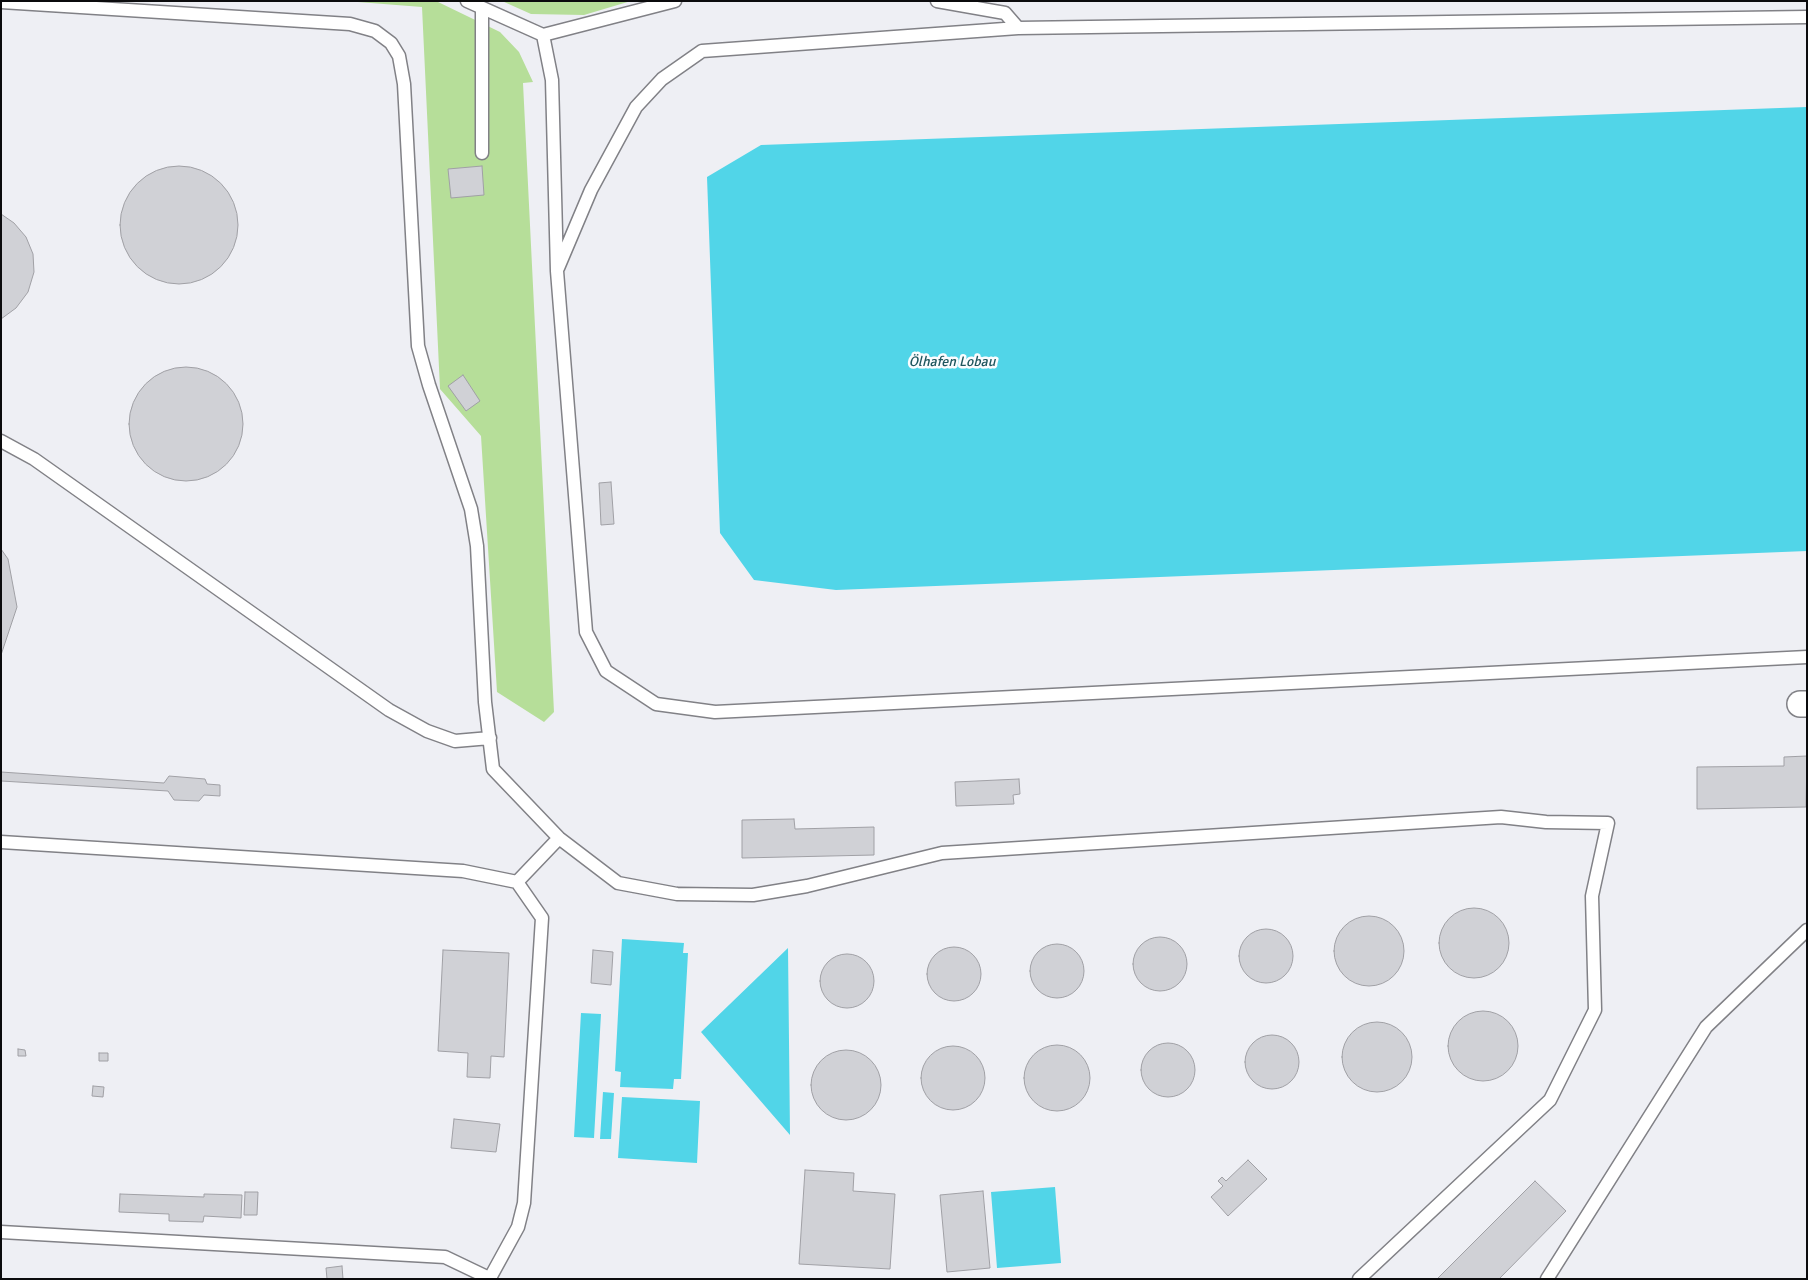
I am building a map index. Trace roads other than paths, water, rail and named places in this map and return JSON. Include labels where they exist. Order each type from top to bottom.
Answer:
[{"type":"lane","points":[[467,1],[543,35],[674,1]]},
{"type":"lane","points":[[937,1],[1005,13],[1018,28]]},
{"type":"lane","points":[[1,2],[41,3],[350,24],[375,31],[391,43],[399,56],[404,84],[418,346],[428,385],[471,509],[478,546],[485,702],[493,770],[559,838],[618,883],[677,894],[753,895],[808,886],[942,853],[1501,817],[1546,822],[1608,823],[1592,896],[1595,1010],[1550,1100],[1359,1279]]},
{"type":"lane","points":[[482,8],[482,153]]},
{"type":"lane","points":[[557,271],[591,190],[636,107],[662,79],[702,51],[1018,28],[1807,17]]},
{"type":"lane","points":[[543,35],[552,80],[557,271],[586,632],[606,671],[656,704],[715,712],[1807,657]]},
{"type":"lane","points":[[1,441],[34,459],[389,710],[427,731],[455,741],[490,738]]},
{"type":"lane","points":[[517,882],[559,838]]},
{"type":"lane","points":[[1,842],[463,871],[517,882],[542,918],[524,1203],[518,1227],[490,1278],[445,1257],[1,1232]]},
{"type":"lane","points":[[1547,1279],[1706,1027],[1807,930]]},
{"type":"water","name":"Ölhafen Lobau","points":[[1807,107],[1807,551],[836,590],[754,580],[720,533],[707,177],[761,145]]},
{"type":"water","points":[[622,939],[684,943],[683,953],[688,953],[681,1079],[674,1079],[673,1089],[620,1087],[621,1072],[615,1071]]},
{"type":"water","points":[[788,948],[790,1135],[701,1032]]},
{"type":"water","points":[[581,1013],[601,1014],[594,1138],[574,1137]]},
{"type":"water","points":[[603,1092],[614,1093],[611,1139],[600,1139]]},
{"type":"water","points":[[622,1097],[700,1101],[697,1163],[618,1158]]},
{"type":"water","points":[[1055,1187],[1061,1263],[997,1268],[991,1192]]}]
